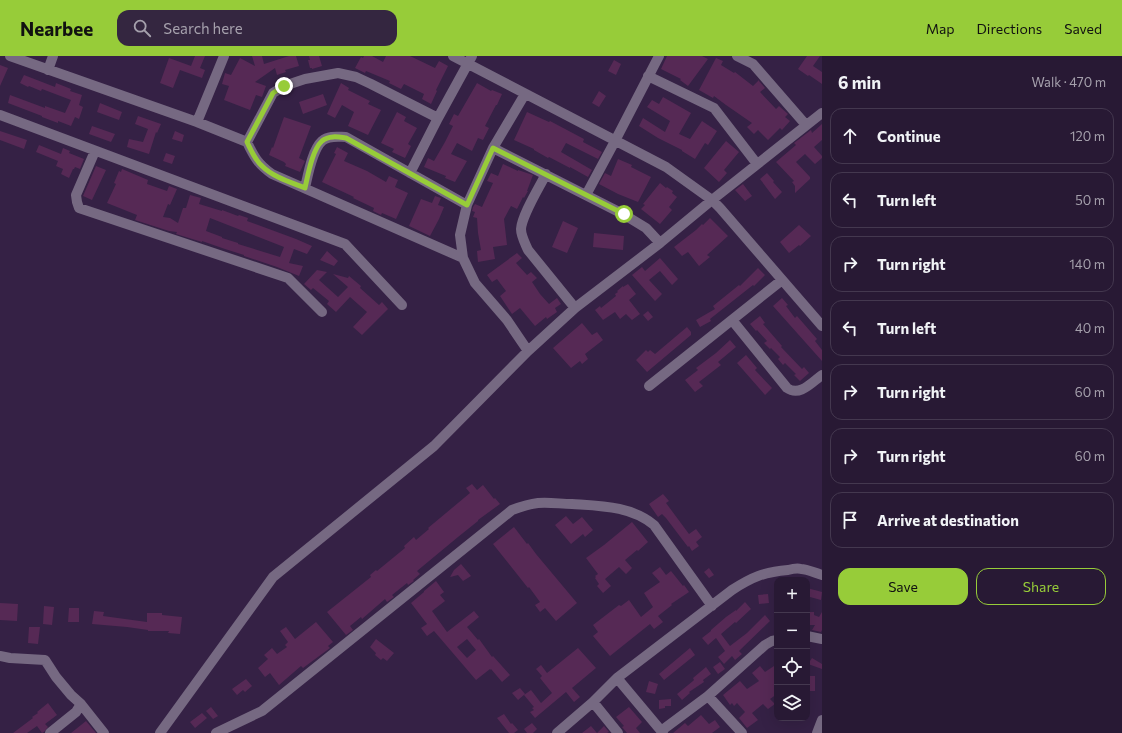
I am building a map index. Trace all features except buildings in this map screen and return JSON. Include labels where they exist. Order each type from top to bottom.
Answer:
[{"type":"street","points":[[10,56],[197,122],[247,142],[253,155],[261,166],[272,174],[463,258]]},
{"type":"street","points":[[48,70],[53,56]]},
{"type":"street","points":[[197,122],[224,56]]},
{"type":"street","points":[[453,56],[470,60],[525,94],[666,167],[712,200],[822,326]]},
{"type":"street","points":[[586,195],[658,56]]},
{"type":"street","points":[[740,57],[753,64],[806,125]]},
{"type":"street","points":[[410,173],[470,60]]},
{"type":"street","points":[[247,142],[273,93],[284,86],[305,79],[338,74],[356,77],[438,118]]},
{"type":"street","points":[[648,76],[714,108],[757,164]]},
{"type":"street","points":[[525,94],[493,148],[467,205],[460,235],[463,258],[475,283],[507,320],[528,351]]},
{"type":"street","points":[[160,733],[273,577],[434,446],[528,351],[574,308],[660,243],[822,113]]},
{"type":"street","points":[[0,115],[346,244],[402,306]]},
{"type":"street","points":[[305,188],[315,151],[323,140],[333,136],[346,138],[467,205]]},
{"type":"street","points":[[493,148],[624,214],[646,228],[660,243]]},
{"type":"street","points":[[95,151],[76,195],[79,208],[288,278],[322,312]]},
{"type":"street","points":[[546,174],[524,218],[521,230],[523,240],[528,250],[574,308]]},
{"type":"street","points":[[649,386],[782,280]]},
{"type":"street","points":[[732,320],[790,390],[801,390],[822,375]]},
{"type":"street","points":[[216,733],[228,731],[262,711],[512,510],[528,504],[550,503],[608,507],[628,511],[646,518],[654,525],[712,606]]},
{"type":"street","points":[[557,733],[593,702],[617,678],[712,606],[752,578],[764,573],[801,569],[822,574]]},
{"type":"street","points":[[810,637],[822,639]]},
{"type":"street","points":[[617,678],[662,732],[708,696],[765,645],[774,641]]},
{"type":"street","points":[[0,656],[45,660],[56,677],[71,695],[81,704],[104,733]]},
{"type":"street","points":[[708,696],[742,733]]},
{"type":"street","points":[[593,702],[618,733]]},
{"type":"street","points":[[50,733],[76,712],[81,704]]},
{"type":"street","points":[[818,733],[822,720]]},
{"type":"route","points":[[284,86],[273,93],[247,142],[253,155],[261,166],[272,174],[305,188],[315,151],[323,140],[333,136],[346,138],[467,205],[493,148],[624,214]]}]
